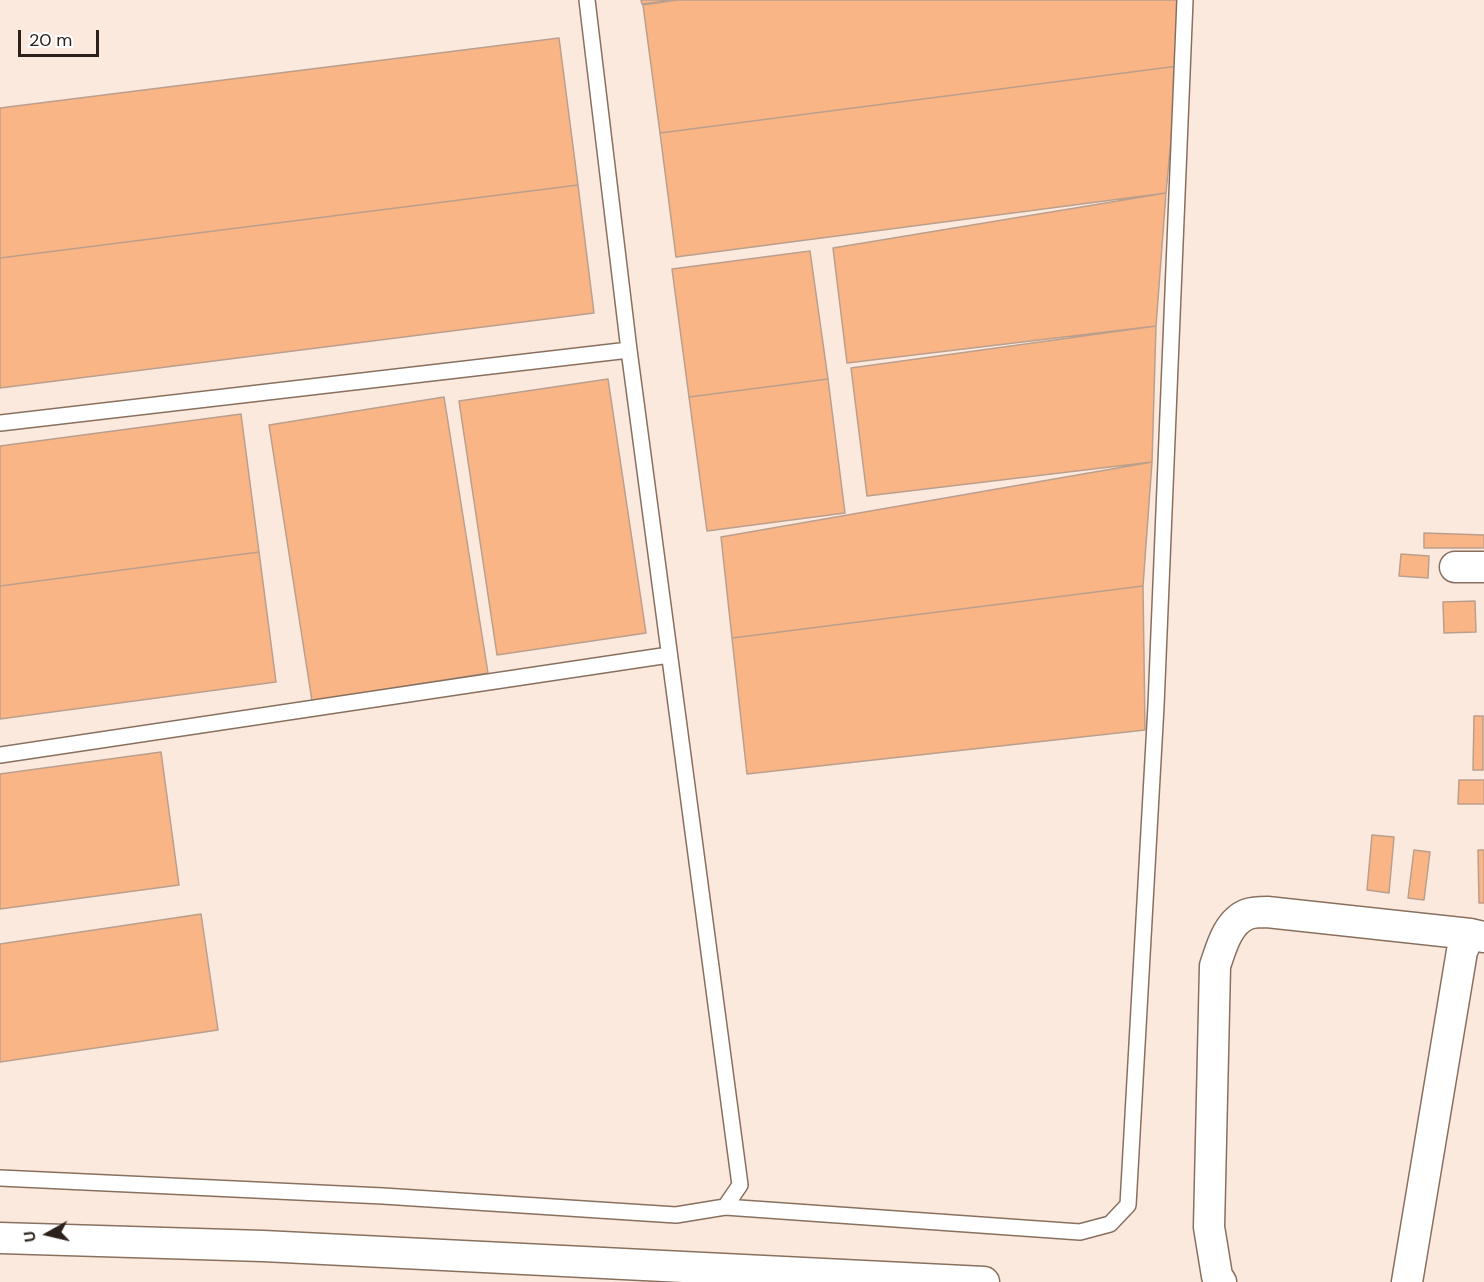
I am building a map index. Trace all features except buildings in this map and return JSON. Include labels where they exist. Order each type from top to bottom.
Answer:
[{"type":"street","points":[[1221,1282],[1217,1276],[1209,1227],[1215,966],[1222,944],[1234,923],[1247,914],[1267,912],[1477,935]]},
{"type":"street","points":[[1407,1282],[1462,951],[1477,935]]},
{"type":"street","points":[[0,1238],[263,1246],[984,1282]]},
{"type":"lane","points":[[587,0],[629,350],[740,1185],[725,1207]]},
{"type":"lane","points":[[0,1178],[383,1196],[676,1215],[725,1207],[1080,1232],[1110,1224],[1128,1205],[1156,706],[1185,0]]},
{"type":"lane","points":[[0,423],[629,350]]},
{"type":"lane","points":[[0,755],[669,655]]}]
